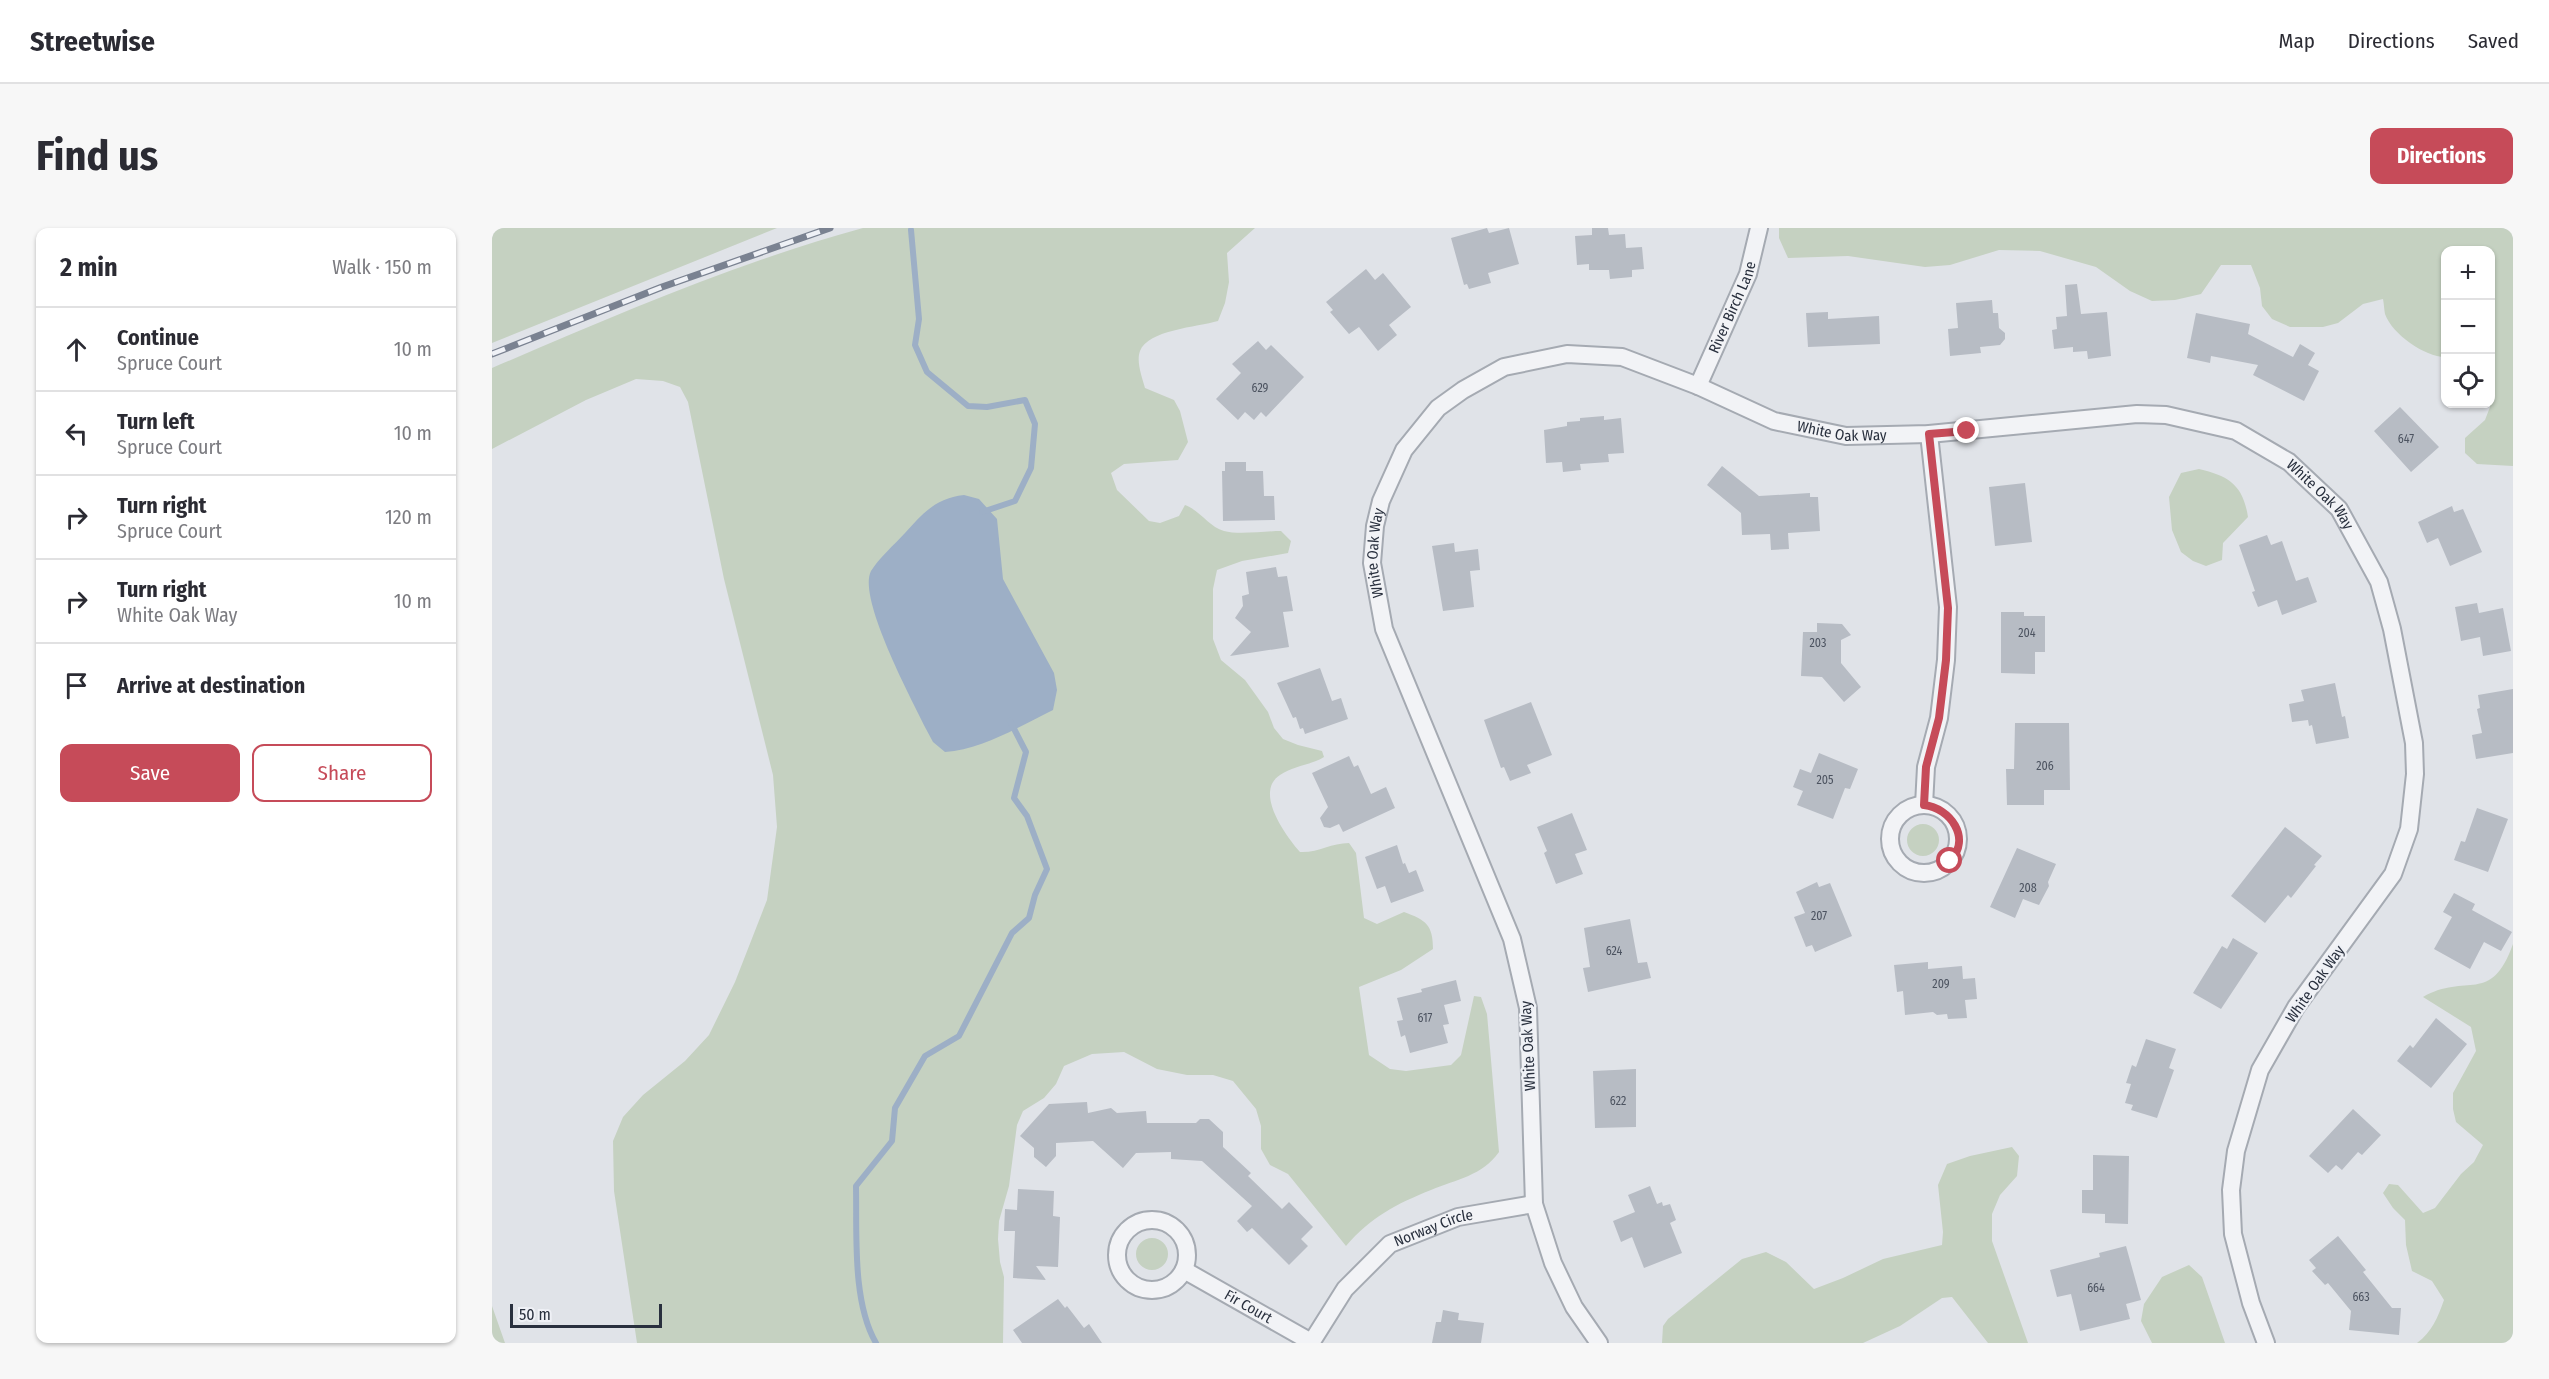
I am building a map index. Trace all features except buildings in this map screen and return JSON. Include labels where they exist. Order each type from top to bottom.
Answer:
[{"type":"street","name":"River Birch Lane","points":[[1698,386],[1748,274],[1759,228]]},
{"type":"street","name":"White Oak Way","points":[[1599,1343],[1574,1307],[1553,1263],[1534,1204],[1528,1008],[1512,939],[1384,629],[1372,562],[1375,526],[1382,501],[1404,450],[1438,408],[1463,390],[1504,367],[1568,354],[1622,357],[1698,386],[1774,421],[1846,436],[1929,434],[2137,414],[2166,415],[2236,431],[2289,462],[2339,509],[2379,582],[2392,629],[2414,743],[2415,774],[2409,829],[2393,874],[2296,1007],[2260,1070],[2236,1151],[2231,1190],[2233,1234],[2251,1303],[2266,1343]]},
{"type":"street","points":[[1924,805],[1926,767],[1939,718],[1948,630],[1948,608],[1929,434]]},
{"type":"street","points":[[1924,805],[1942,809],[1949,815],[1955,822],[1959,840],[1953,858],[1947,866],[1928,873],[1917,873],[1900,863],[1891,845],[1890,835],[1898,818],[1914,806],[1924,805]]},
{"type":"street","name":"Norway Circle","points":[[1311,1342],[1345,1289],[1390,1244],[1458,1217],[1534,1204]]},
{"type":"street","points":[[1154,1220],[1164,1222],[1180,1234],[1185,1242],[1187,1261],[1184,1270],[1178,1278],[1162,1289],[1152,1290],[1138,1287],[1125,1277],[1120,1269],[1118,1249],[1121,1240],[1134,1225],[1154,1220]]},
{"type":"street","name":"Fir Court","points":[[1184,1270],[1311,1342]]},
{"type":"green space","points":[[492,228],[777,228],[492,343]]},
{"type":"green space","points":[[863,228],[1255,228],[1227,253],[1229,282],[1225,303],[1218,321],[1163,334],[1153,338],[1140,351],[1139,365],[1145,388],[1174,400],[1180,411],[1188,442],[1178,460],[1124,464],[1111,473],[1117,490],[1149,521],[1160,523],[1179,516],[1185,505],[1224,531],[1244,533],[1281,531],[1291,541],[1288,553],[1242,561],[1217,570],[1213,589],[1213,639],[1221,660],[1245,680],[1268,712],[1274,728],[1283,739],[1322,751],[1324,757],[1280,775],[1273,782],[1270,792],[1275,814],[1294,845],[1300,852],[1307,852],[1349,843],[1356,853],[1364,918],[1377,924],[1404,912],[1427,924],[1432,934],[1433,949],[1401,970],[1359,987],[1369,1055],[1390,1069],[1406,1071],[1451,1065],[1461,1055],[1474,996],[1481,997],[1487,1014],[1499,1152],[1477,1172],[1418,1195],[1385,1212],[1365,1227],[1346,1246],[1288,1174],[1270,1165],[1261,1149],[1261,1126],[1256,1109],[1233,1081],[1213,1075],[1187,1075],[1157,1069],[1124,1052],[1092,1054],[1064,1066],[1056,1084],[1044,1098],[1023,1111],[1017,1125],[1009,1186],[999,1221],[1000,1262],[1004,1277],[1003,1343],[637,1343],[614,1191],[613,1141],[623,1117],[643,1095],[685,1061],[709,1035],[735,982],[767,900],[777,827],[773,775],[724,579],[688,402],[680,387],[663,381],[636,379],[586,400],[492,449],[492,368],[629,310],[722,274],[768,257]]},
{"type":"green space","points":[[1779,228],[2513,228],[2513,466],[2477,464],[2465,453],[2465,438],[2485,420],[2490,408],[2495,408],[2495,246],[2441,246],[2441,356],[2419,349],[2402,336],[2389,322],[2385,314],[2383,299],[2363,304],[2338,323],[2323,327],[2290,327],[2272,319],[2262,306],[2260,288],[2251,265],[2221,265],[2201,294],[2175,300],[2152,301],[2130,291],[2096,267],[2040,251],[1999,250],[1950,265],[1925,267],[1848,256],[1788,258],[1779,238]]},
{"type":"green space","points":[[2199,469],[2219,475],[2233,484],[2242,497],[2248,517],[2223,543],[2222,560],[2206,566],[2193,561],[2181,552],[2172,530],[2169,497],[2181,473]]},
{"type":"green space","points":[[1923,824],[1935,828],[1939,840],[1935,852],[1923,856],[1911,852],[1907,840],[1911,828]]},
{"type":"green space","points":[[2513,944],[2513,1343],[2417,1343],[2431,1329],[2444,1300],[2432,1281],[2412,1271],[2406,1245],[2405,1220],[2383,1193],[2389,1184],[2398,1185],[2423,1213],[2435,1208],[2461,1174],[2474,1162],[2483,1145],[2456,1122],[2453,1109],[2453,1093],[2476,1051],[2471,1027],[2423,997],[2438,990],[2486,981],[2496,975],[2505,963]]},
{"type":"green space","points":[[2012,1147],[2019,1156],[2017,1176],[2000,1195],[1992,1214],[1992,1241],[2028,1343],[1988,1343],[1952,1297],[1942,1298],[1900,1326],[1863,1343],[1662,1343],[1663,1326],[1668,1319],[1742,1259],[1766,1252],[1786,1262],[1814,1289],[1883,1259],[1942,1245],[1943,1232],[1938,1185],[1947,1164],[1970,1156]]},
{"type":"green space","points":[[1152,1238],[1163,1243],[1168,1254],[1163,1265],[1152,1270],[1141,1265],[1136,1254],[1141,1243]]},
{"type":"green space","points":[[2189,1265],[2202,1277],[2225,1343],[2152,1343],[2141,1321],[2144,1304],[2162,1277]]},
{"type":"green space","points":[[492,1306],[505,1343],[492,1343]]},
{"type":"water","points":[[964,495],[979,499],[997,519],[1003,579],[1054,673],[1057,690],[1053,710],[987,742],[945,752],[933,742],[888,649],[872,603],[869,584],[874,566],[924,513],[946,499]]},
{"type":"waterway","points":[[911,230],[919,319],[915,345],[927,372],[968,406],[987,407],[1025,400],[1035,424],[1031,468],[1015,501],[982,512]]},
{"type":"waterway","points":[[876,1343],[868,1326],[859,1288],[856,1186],[892,1141],[895,1108],[925,1056],[959,1036],[1012,933],[1029,918],[1035,895],[1047,869],[1027,816],[1014,798],[1026,752],[1010,721]]},
{"type":"railway","points":[[492,354],[662,287],[830,228]]},
{"type":"route","points":[[1950,861],[1958,850],[1959,840],[1955,822],[1942,809],[1924,805],[1926,767],[1939,718],[1948,630],[1948,608],[1929,434],[1967,431]]}]
